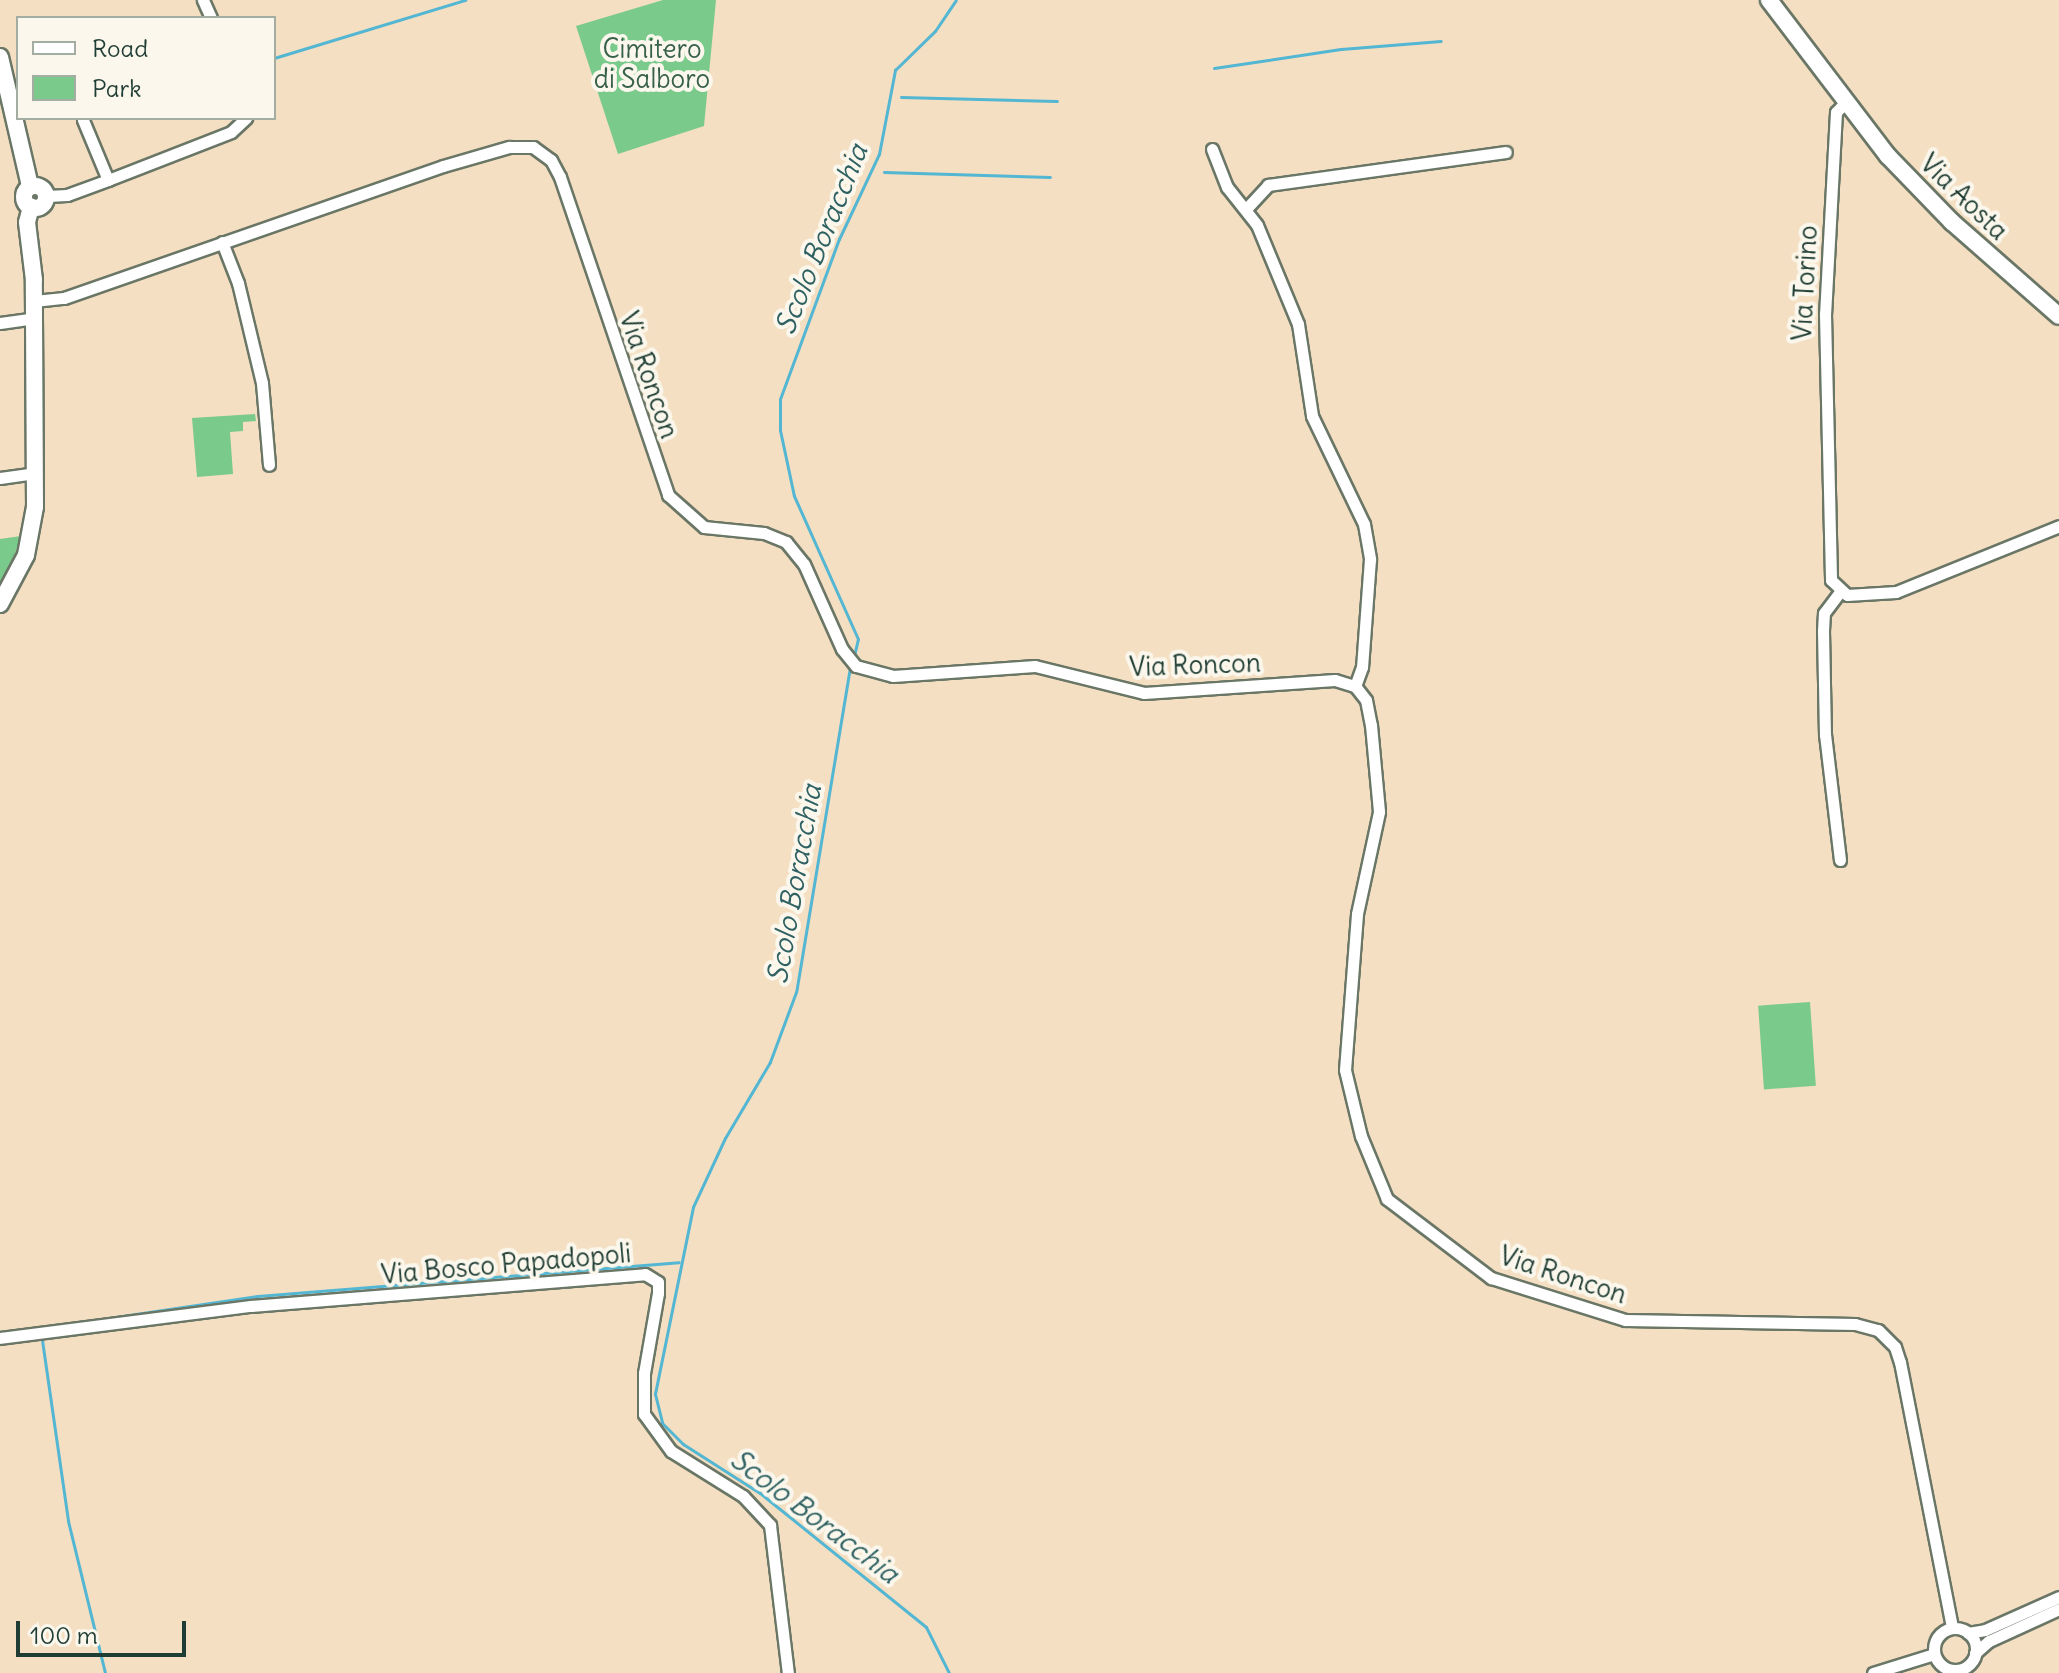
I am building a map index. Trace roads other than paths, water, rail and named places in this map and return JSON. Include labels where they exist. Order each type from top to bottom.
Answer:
[{"type":"street","points":[[1769,0],[1844,104]]},
{"type":"street","points":[[0,57],[3,95],[30,186],[24,196],[31,207],[27,222],[34,309],[35,473],[30,539],[0,604]]},
{"type":"street","name":"Via Aosta","points":[[1844,104],[1952,222],[2059,316]]},
{"type":"street","name":"Via Torino","points":[[1840,592],[1829,570],[1825,325],[1836,112],[1844,104]]},
{"type":"street","points":[[83,120],[108,180]]},
{"type":"street","points":[[47,196],[67,195],[108,180],[231,132],[244,120]]},
{"type":"street","name":"Via Roncon","points":[[0,323],[222,242],[509,147],[542,151],[560,177],[668,495],[704,527],[764,533],[786,542],[804,564],[847,657],[856,666],[893,676],[1035,666],[1144,693],[1335,680],[1355,686],[1366,700],[1371,725],[1379,812],[1357,914],[1345,1070],[1361,1136],[1387,1199],[1491,1278],[1625,1320],[1837,1323],[1878,1330],[1895,1347],[1900,1362],[1952,1628]]},
{"type":"street","points":[[1212,149],[1227,187],[1246,209],[1298,324],[1312,416],[1364,524],[1369,575],[1362,667],[1355,686]]},
{"type":"street","points":[[1246,209],[1268,185],[1506,152]]},
{"type":"street","points":[[30,186],[41,187],[47,196]]},
{"type":"street","points":[[31,207],[42,206],[47,196]]},
{"type":"street","points":[[222,242],[238,283],[262,383],[269,465]]},
{"type":"street","points":[[0,478],[35,473]]},
{"type":"street","points":[[1840,860],[1825,735],[1824,613],[1840,592],[1870,596],[1910,588],[2059,526]]},
{"type":"street","name":"Via Bosco Papadopoli","points":[[0,1338],[251,1306],[645,1274],[658,1282],[658,1293],[644,1373],[644,1414],[671,1451],[743,1496],[770,1525],[788,1673]]},
{"type":"street","points":[[2059,1597],[1985,1630],[1968,1633],[1952,1628],[1936,1639],[1934,1654],[1944,1668],[1962,1671],[1989,1641],[2059,1609]]},
{"type":"street","points":[[1968,1633],[1975,1653]]},
{"type":"street","points":[[1873,1673],[1934,1654]]},
{"type":"waterway","points":[[276,57],[465,0]]},
{"type":"waterway","name":"Scolo Boracchia","points":[[854,656],[858,639],[794,496],[780,430],[780,399],[839,239],[879,154],[895,70],[935,31],[956,0]]},
{"type":"waterway","points":[[1214,68],[1341,49],[1441,41]]},
{"type":"waterway","points":[[901,97],[1057,101]]},
{"type":"waterway","points":[[884,172],[1050,177]]},
{"type":"waterway","name":"Scolo Boracchia","points":[[850,667],[796,992],[770,1062],[725,1138],[693,1207],[655,1394],[662,1423],[683,1444],[760,1493],[926,1627],[949,1673]]},
{"type":"waterway","points":[[41,1328],[258,1296],[679,1262]]},
{"type":"waterway","points":[[42,1340],[68,1521],[105,1673]]},
{"type":"park label","name":"Cimitero di Salboro","points":[[652,64]]}]
